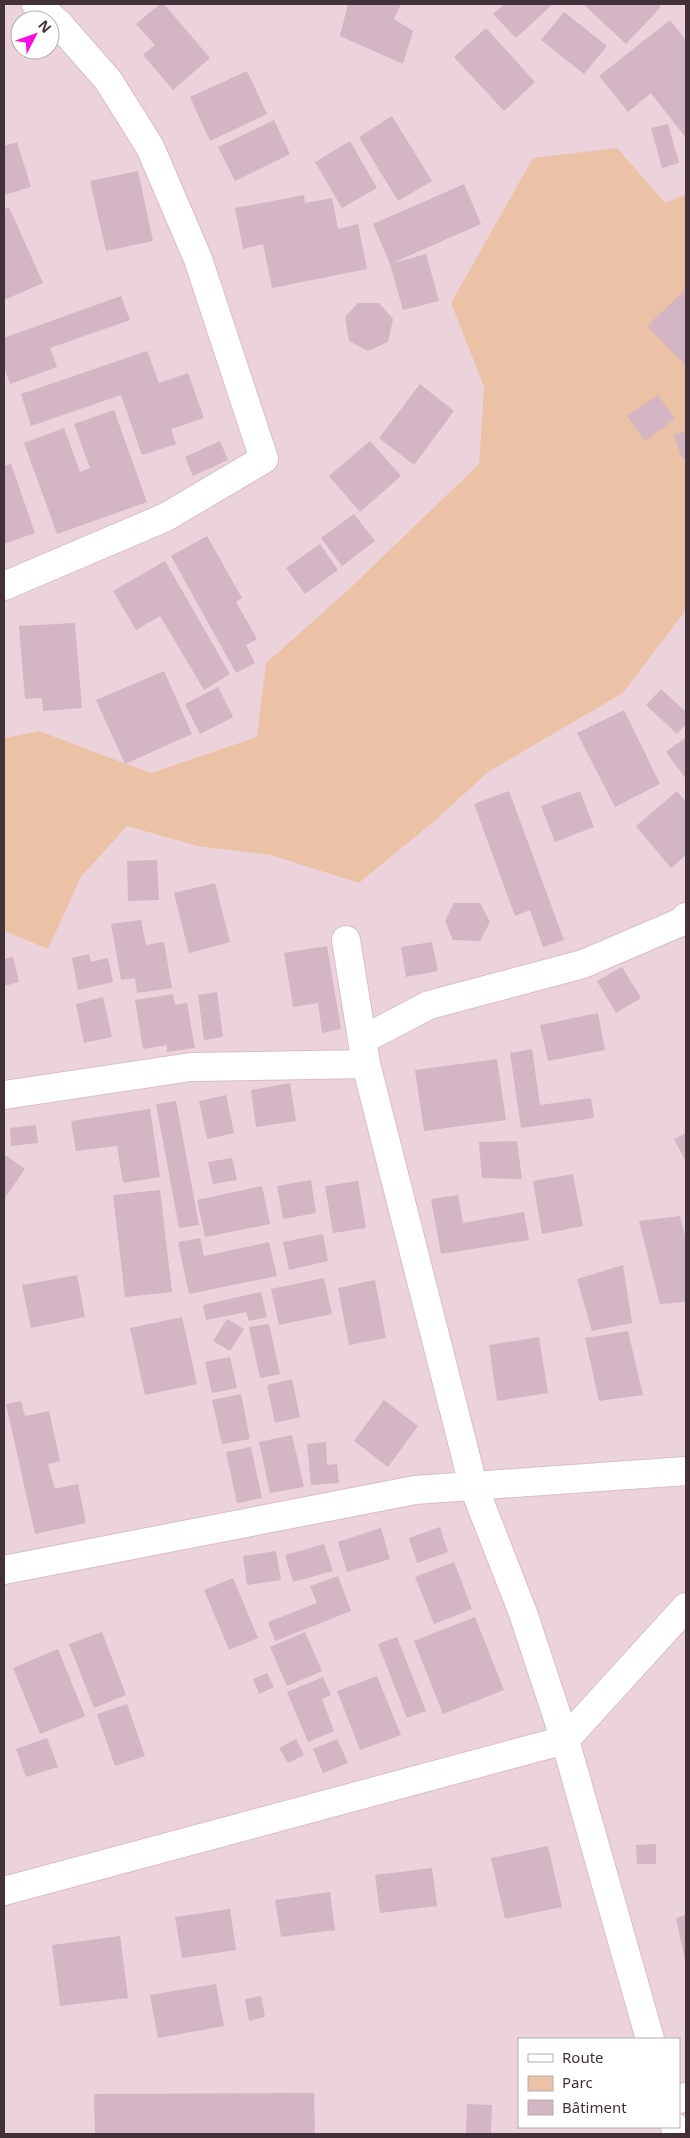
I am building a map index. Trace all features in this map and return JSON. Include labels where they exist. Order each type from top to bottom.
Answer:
[{"type":"street","points":[[4,586],[166,517],[264,460],[198,259],[150,147],[108,80],[58,23],[36,4]]},
{"type":"street","points":[[4,1095],[191,1067],[364,1052],[428,1005],[583,964],[681,922],[686,917]]},
{"type":"street","points":[[346,940],[364,1052],[473,1485],[523,1613],[565,1740],[650,2038]]},
{"type":"street","points":[[4,1570],[414,1490],[686,1471]]},
{"type":"street","points":[[4,1891],[565,1740],[686,1607]]},
{"type":"shaded area","points":[[4,4],[686,4],[686,194],[665,204],[617,148],[451,303],[484,387],[479,464],[348,590],[266,663],[258,737],[151,773],[39,731],[4,738]]},
{"type":"shaded area","points":[[686,610],[686,2134],[4,2134],[4,931],[48,949],[81,877],[127,826],[197,846],[270,855],[359,883],[437,819],[488,772],[623,693]]},
{"type":"green space","points":[[617,148],[665,203],[686,194],[686,610],[623,693],[488,772],[437,819],[359,883],[270,855],[197,846],[127,826],[81,877],[48,949],[4,931],[4,738],[39,731],[151,773],[257,737],[266,663],[348,590],[479,464],[484,387],[451,303],[533,158]]},
{"type":"building","points":[[160,4],[164,4],[210,58],[173,90],[143,55],[155,45],[136,24]]},
{"type":"building","points":[[348,4],[401,4],[394,19],[413,31],[403,64],[340,36]]},
{"type":"building","points":[[504,4],[553,4],[516,38],[493,14]]},
{"type":"building","points":[[583,4],[659,4],[661,7],[626,44]]},
{"type":"building","points":[[564,12],[607,46],[584,74],[541,40]]},
{"type":"building","points":[[670,20],[686,40],[686,138],[651,93],[628,112],[599,76]]},
{"type":"building","points":[[486,28],[535,82],[504,111],[454,57]]},
{"type":"building","points":[[247,71],[267,114],[210,141],[190,97]]},
{"type":"building","points":[[392,116],[432,181],[398,201],[359,137]]},
{"type":"building","points":[[274,120],[290,154],[235,181],[218,147]]},
{"type":"building","points":[[668,124],[679,163],[662,168],[651,128]]},
{"type":"building","points":[[350,141],[377,188],[342,208],[315,162]]},
{"type":"building","points":[[17,142],[31,187],[4,195],[4,146]]},
{"type":"building","points":[[138,171],[153,241],[106,251],[90,181]]},
{"type":"building","points":[[464,184],[481,224],[390,264],[373,224]]},
{"type":"building","points":[[304,195],[305,203],[332,198],[338,229],[358,224],[367,269],[272,288],[263,244],[243,249],[235,208]]},
{"type":"building","points":[[9,207],[43,283],[4,300],[4,210]]},
{"type":"building","points":[[426,254],[439,301],[403,310],[390,264]]},
{"type":"building","points":[[686,289],[686,364],[685,365],[647,326]]},
{"type":"building","points":[[121,296],[130,320],[50,348],[57,367],[10,384],[4,367],[4,338]]},
{"type":"building","points":[[358,303],[379,303],[393,319],[388,342],[368,351],[349,341],[345,317]]},
{"type":"building","points":[[147,351],[159,383],[188,373],[204,418],[171,429],[176,444],[142,455],[121,395],[31,426],[21,394]]},
{"type":"building","points":[[420,384],[454,411],[414,465],[379,438]]},
{"type":"building","points":[[658,395],[675,419],[645,441],[627,416]]},
{"type":"building","points":[[114,410],[147,502],[57,534],[24,443],[64,428],[80,472],[90,468],[74,424]]},
{"type":"building","points":[[686,431],[686,457],[682,459],[674,435]]},
{"type":"building","points":[[220,441],[228,460],[193,476],[185,457]]},
{"type":"building","points":[[370,441],[401,476],[360,512],[329,476]]},
{"type":"building","points":[[11,464],[35,533],[4,544],[4,466]]},
{"type":"building","points":[[354,514],[375,541],[342,566],[321,538]]},
{"type":"building","points":[[207,536],[242,598],[236,602],[257,639],[246,645],[255,663],[236,673],[171,556]]},
{"type":"building","points":[[320,544],[338,570],[305,594],[286,568]]},
{"type":"building","points":[[165,561],[230,674],[204,690],[160,616],[136,630],[113,591]]},
{"type":"building","points":[[75,623],[82,708],[43,711],[42,698],[25,699],[19,626]]},
{"type":"building","points":[[164,671],[192,734],[125,764],[96,700]]},
{"type":"building","points":[[218,687],[233,717],[200,734],[185,704]]},
{"type":"building","points":[[661,689],[686,712],[686,724],[677,734],[646,705]]},
{"type":"building","points":[[624,710],[660,784],[615,807],[577,733]]},
{"type":"building","points":[[686,737],[686,779],[666,752]]},
{"type":"building","points":[[509,791],[564,940],[543,947],[530,910],[515,916],[474,804]]},
{"type":"building","points":[[580,791],[594,827],[555,842],[541,806]]},
{"type":"building","points":[[677,791],[686,802],[686,855],[671,868],[636,826]]},
{"type":"building","points":[[157,860],[159,900],[128,901],[127,861]]},
{"type":"building","points":[[215,883],[230,942],[189,953],[174,893]]},
{"type":"building","points":[[454,903],[480,903],[490,922],[480,941],[453,940],[445,921]]},
{"type":"building","points":[[141,920],[146,945],[164,942],[172,988],[137,993],[135,978],[121,980],[111,924]]},
{"type":"building","points":[[432,942],[438,971],[406,977],[401,947]]},
{"type":"building","points":[[327,946],[341,1029],[322,1033],[318,1003],[293,1007],[284,953]]},
{"type":"building","points":[[89,954],[91,962],[108,958],[113,982],[78,990],[72,958]]},
{"type":"building","points":[[13,957],[19,982],[4,986],[4,959]]},
{"type":"building","points":[[622,967],[641,998],[616,1013],[597,981]]},
{"type":"building","points":[[217,992],[223,1037],[204,1040],[198,995]]},
{"type":"building","points":[[173,994],[175,1005],[187,1003],[195,1048],[167,1052],[167,1045],[143,1049],[135,1000]]},
{"type":"building","points":[[103,997],[112,1037],[84,1043],[76,1004]]},
{"type":"building","points":[[598,1013],[605,1050],[548,1061],[540,1025]]},
{"type":"building","points":[[532,1049],[540,1105],[591,1098],[594,1118],[521,1128],[510,1053]]},
{"type":"building","points":[[497,1059],[506,1120],[424,1131],[415,1070]]},
{"type":"building","points":[[290,1083],[296,1121],[256,1127],[251,1090]]},
{"type":"building","points":[[226,1095],[234,1133],[207,1139],[199,1101]]},
{"type":"building","points":[[176,1101],[199,1225],[179,1228],[156,1104]]},
{"type":"building","points":[[150,1109],[160,1177],[123,1183],[117,1146],[76,1151],[71,1121]]},
{"type":"building","points":[[36,1125],[38,1143],[11,1146],[10,1128]]},
{"type":"building","points":[[686,1133],[686,1162],[674,1139]]},
{"type":"building","points":[[517,1141],[522,1179],[482,1178],[479,1142]]},
{"type":"building","points":[[4,1154],[25,1169],[4,1199]]},
{"type":"building","points":[[232,1158],[237,1180],[213,1184],[208,1162]]},
{"type":"building","points":[[573,1174],[583,1226],[542,1234],[533,1181]]},
{"type":"building","points":[[311,1180],[316,1213],[283,1219],[277,1186]]},
{"type":"building","points":[[358,1181],[366,1228],[333,1233],[325,1186]]},
{"type":"building","points":[[262,1186],[270,1224],[205,1237],[197,1200]]},
{"type":"building","points":[[160,1190],[172,1292],[125,1297],[113,1195]]},
{"type":"building","points":[[458,1195],[463,1223],[524,1212],[529,1240],[441,1254],[431,1199]]},
{"type":"building","points":[[680,1216],[686,1240],[686,1302],[660,1304],[639,1221]]},
{"type":"building","points":[[323,1234],[328,1261],[289,1270],[283,1242]]},
{"type":"building","points":[[200,1238],[204,1256],[269,1242],[277,1276],[189,1294],[178,1242]]},
{"type":"building","points":[[623,1265],[632,1323],[592,1331],[577,1279]]},
{"type":"building","points":[[77,1275],[85,1317],[31,1328],[22,1285]]},
{"type":"building","points":[[324,1278],[332,1314],[279,1325],[271,1289]]},
{"type":"building","points":[[375,1280],[386,1338],[349,1345],[338,1288]]},
{"type":"building","points":[[261,1292],[267,1317],[249,1321],[246,1312],[206,1320],[203,1305]]},
{"type":"building","points":[[182,1317],[197,1384],[145,1395],[130,1328]]},
{"type":"building","points":[[227,1319],[244,1329],[230,1351],[213,1341]]},
{"type":"building","points":[[269,1324],[280,1374],[260,1378],[249,1327]]},
{"type":"building","points":[[628,1331],[643,1395],[599,1401],[585,1338]]},
{"type":"building","points":[[539,1337],[548,1393],[497,1401],[489,1345]]},
{"type":"building","points":[[230,1357],[237,1388],[212,1393],[205,1362]]},
{"type":"building","points":[[292,1379],[300,1417],[275,1423],[267,1385]]},
{"type":"building","points":[[241,1394],[250,1439],[222,1444],[212,1400]]},
{"type":"building","points":[[384,1400],[418,1426],[388,1467],[354,1441]]},
{"type":"building","points":[[21,1401],[25,1416],[49,1411],[60,1461],[48,1464],[55,1489],[78,1484],[86,1523],[35,1534],[6,1404]]},
{"type":"building","points":[[292,1435],[304,1487],[270,1493],[259,1442]]},
{"type":"building","points":[[326,1442],[327,1465],[337,1464],[339,1483],[311,1485],[307,1444]]},
{"type":"building","points":[[251,1447],[262,1498],[237,1503],[226,1452]]},
{"type":"building","points":[[440,1527],[448,1552],[417,1563],[409,1538]]},
{"type":"building","points":[[381,1528],[390,1559],[347,1572],[338,1542]]},
{"type":"building","points":[[324,1544],[333,1571],[293,1582],[285,1555]]},
{"type":"building","points":[[276,1551],[281,1580],[247,1585],[243,1556]]},
{"type":"building","points":[[454,1562],[472,1609],[434,1624],[415,1577]]},
{"type":"building","points":[[338,1576],[351,1611],[275,1641],[268,1622],[317,1603],[310,1586]]},
{"type":"building","points":[[233,1578],[258,1638],[229,1650],[204,1590]]},
{"type":"building","points":[[475,1617],[504,1690],[443,1714],[414,1641]]},
{"type":"building","points":[[102,1632],[126,1695],[94,1708],[69,1644]]},
{"type":"building","points":[[305,1632],[322,1671],[287,1686],[270,1647]]},
{"type":"building","points":[[397,1637],[426,1711],[407,1718],[378,1644]]},
{"type":"building","points":[[58,1649],[85,1716],[40,1734],[13,1668]]},
{"type":"building","points":[[267,1673],[274,1687],[259,1694],[253,1679]]},
{"type":"building","points":[[377,1676],[401,1735],[360,1750],[337,1691]]},
{"type":"building","points":[[323,1677],[331,1695],[322,1699],[334,1731],[308,1742],[287,1692]]},
{"type":"building","points":[[127,1704],[145,1756],[115,1766],[97,1714]]},
{"type":"building","points":[[47,1738],[58,1767],[26,1777],[16,1749]]},
{"type":"building","points":[[296,1739],[304,1755],[288,1763],[279,1748]]},
{"type":"building","points":[[337,1739],[348,1763],[323,1773],[313,1749]]},
{"type":"building","points":[[656,1844],[656,1864],[637,1864],[636,1845]]},
{"type":"building","points":[[548,1846],[562,1907],[505,1919],[491,1858]]},
{"type":"building","points":[[432,1868],[437,1906],[380,1913],[375,1875]]},
{"type":"building","points":[[330,1892],[335,1930],[281,1937],[275,1900]]},
{"type":"building","points":[[230,1909],[236,1950],[182,1958],[175,1917]]},
{"type":"building","points":[[686,1915],[686,1959],[685,1960],[676,1918]]},
{"type":"building","points":[[120,1936],[128,1998],[60,2006],[52,1945]]},
{"type":"building","points":[[216,1984],[224,2026],[158,2038],[150,1995]]},
{"type":"building","points":[[261,1996],[265,2017],[249,2021],[245,1999]]},
{"type":"building","points":[[314,2093],[315,2134],[95,2134],[94,2094]]},
{"type":"building","points":[[467,2104],[492,2105],[491,2134],[466,2134]]}]
